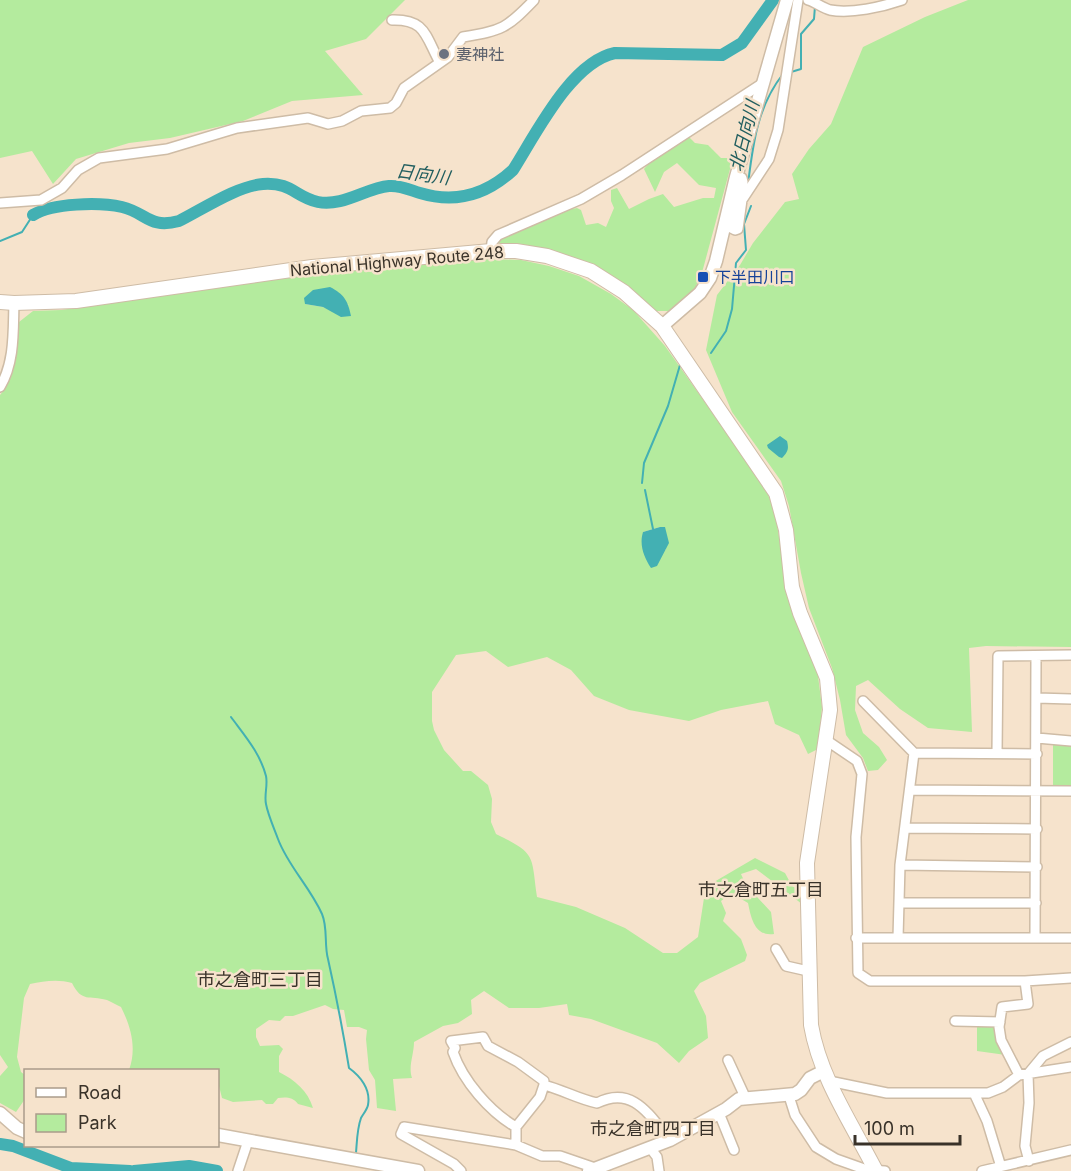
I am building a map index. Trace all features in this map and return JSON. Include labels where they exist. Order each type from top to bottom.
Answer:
[{"type":"highway","name":"National Highway Route 248","points":[[0,302],[76,301],[312,267],[491,251],[516,251],[547,256],[591,271],[624,292],[663,326],[776,493],[786,530],[792,588],[827,678],[830,710],[807,863],[811,1025],[814,1044],[827,1076],[878,1170]]},
{"type":"main road","points":[[663,326],[700,293],[710,278],[762,83],[787,0]]},
{"type":"main road","points":[[592,1170],[670,1140],[719,1113],[739,1099],[789,1096],[795,1094],[810,1078],[827,1076]]},
{"type":"main road","points":[[0,1113],[24,1131]]},
{"type":"main road","points":[[219,1135],[418,1171]]},
{"type":"street","points":[[0,202],[41,200],[62,188],[78,170],[99,158],[167,149],[237,128],[308,118],[328,124],[342,121],[361,111],[390,108],[396,104],[404,88],[439,61],[448,57],[463,37],[495,31],[507,26],[534,0]]},
{"type":"street","points":[[736,177],[742,178],[743,182],[731,228],[735,230],[738,229],[742,201],[769,159],[778,130],[798,0]]},
{"type":"street","points":[[813,2],[829,10],[874,9],[902,0]]},
{"type":"street","points":[[392,20],[406,19],[416,22],[439,61]]},
{"type":"street","points":[[491,251],[492,242],[498,235],[581,199],[622,175],[762,83]]},
{"type":"street","points":[[0,387],[11,359],[14,303]]},
{"type":"street","points":[[997,753],[998,656],[1071,655]]},
{"type":"street","points":[[1035,938],[1036,656]]},
{"type":"street","points":[[1037,699],[1071,699]]},
{"type":"street","points":[[863,701],[914,753],[1037,754]]},
{"type":"street","points":[[1037,738],[1071,741]]},
{"type":"street","points":[[826,740],[857,761],[862,774],[856,837],[858,974],[870,981],[1025,981],[1071,978]]},
{"type":"street","points":[[898,938],[900,865],[914,753]]},
{"type":"street","points":[[910,790],[1071,791]]},
{"type":"street","points":[[905,828],[1037,829]]},
{"type":"street","points":[[900,865],[1037,867]]},
{"type":"street","points":[[900,903],[1036,903]]},
{"type":"street","points":[[856,938],[1071,938]]},
{"type":"street","points":[[776,949],[786,966],[808,971]]},
{"type":"street","points":[[1025,981],[1028,1004],[1002,1007],[1000,1022],[1001,1040],[1024,1075],[1029,1103],[1025,1146],[1029,1161]]},
{"type":"street","points":[[955,1021],[1000,1022]]},
{"type":"street","points":[[516,1127],[504,1120],[489,1105],[464,1074],[458,1066],[453,1052],[455,1048],[451,1041],[483,1037],[488,1046],[518,1062],[544,1081],[540,1097],[516,1127],[516,1145]]},
{"type":"street","points":[[827,1076],[887,1093],[988,1093],[1004,1088],[1024,1075],[1043,1056],[1071,1042]]},
{"type":"street","points":[[728,1060],[746,1099]]},
{"type":"street","points":[[1024,1075],[1071,1067]]},
{"type":"street","points":[[544,1085],[597,1103],[609,1097],[624,1097],[648,1113],[670,1140]]},
{"type":"street","points":[[974,1093],[987,1121],[1001,1167]]},
{"type":"street","points":[[789,1096],[795,1115],[816,1147],[836,1159],[867,1170],[878,1170]]},
{"type":"street","points":[[719,1113],[734,1150]]},
{"type":"street","points":[[461,1171],[454,1164],[401,1134],[404,1127],[516,1145],[542,1156],[560,1156],[592,1170]]},
{"type":"street","points":[[238,1171],[248,1141]]},
{"type":"street","points":[[651,1149],[657,1157],[659,1171]]},
{"type":"street","points":[[982,1171],[1001,1167],[1014,1168],[1029,1161],[1071,1150]]},
{"type":"green space","points":[[0,0],[405,0],[366,39],[325,51],[363,95],[292,101],[243,121],[170,138],[129,143],[76,159],[53,184],[32,151],[0,158]]},
{"type":"green space","points":[[968,0],[1071,0],[1071,647],[986,646],[969,648],[972,732],[928,728],[900,709],[868,680],[856,686],[855,710],[863,733],[879,747],[887,760],[878,770],[868,771],[863,758],[846,735],[832,668],[809,608],[789,506],[781,481],[732,412],[706,350],[717,295],[785,202],[799,199],[792,174],[809,149],[831,124],[863,47],[925,17]]},
{"type":"green space","points":[[689,137],[695,143],[708,145],[721,158],[733,158],[703,269],[694,291],[672,311],[655,311],[625,288],[499,245],[497,242],[535,221],[577,208],[581,210],[586,225],[598,223],[606,227],[614,208],[611,201],[611,190],[617,188],[629,209],[663,194],[674,207],[703,198],[714,198],[716,188],[699,185],[677,163],[664,172],[655,192],[644,169],[670,147]]},
{"type":"green space","points":[[488,259],[521,260],[579,276],[611,294],[633,310],[665,346],[765,487],[775,512],[790,606],[806,641],[818,676],[822,707],[818,749],[808,754],[799,735],[775,724],[768,701],[721,710],[689,721],[629,710],[594,696],[571,670],[547,657],[508,667],[486,651],[456,655],[432,692],[432,721],[444,750],[463,771],[471,771],[488,785],[492,799],[491,822],[496,834],[519,846],[530,857],[537,897],[576,907],[625,928],[663,953],[677,953],[698,937],[704,898],[714,882],[755,858],[785,873],[792,886],[802,891],[802,904],[756,869],[741,874],[746,885],[771,912],[774,934],[762,933],[758,929],[748,903],[731,893],[721,901],[726,913],[723,921],[741,939],[747,955],[745,961],[700,983],[694,991],[706,1016],[708,1038],[689,1051],[679,1063],[657,1043],[591,1019],[569,1015],[567,1004],[539,1008],[509,1008],[484,991],[471,1000],[472,1014],[458,1023],[443,1026],[414,1042],[412,1078],[393,1079],[396,1111],[377,1108],[375,1080],[369,1070],[367,1030],[347,1027],[344,1010],[333,1009],[325,1005],[293,1016],[285,1016],[280,1021],[269,1020],[256,1029],[256,1037],[260,1046],[279,1045],[283,1049],[279,1056],[279,1072],[300,1087],[308,1096],[313,1108],[287,1098],[278,1098],[273,1104],[266,1104],[262,1100],[233,1102],[222,1098],[219,1069],[129,1069],[133,1054],[132,1038],[121,1007],[107,1000],[83,996],[72,983],[51,981],[30,984],[24,998],[17,1057],[21,1072],[24,1074],[24,1100],[16,1112],[0,1103],[0,1076],[8,1067],[0,1055],[0,395],[13,370],[19,322],[33,311],[61,310],[378,267]],"holes":[[[305,304],[349,304],[332,311]],[[660,527],[666,550],[643,532]]]},
{"type":"green space","points":[[1053,739],[1071,741],[1071,788],[1053,787]]},
{"type":"green space","points":[[977,1024],[996,1024],[1006,1055],[977,1051]]},
{"type":"water","points":[[330,287],[345,299],[351,316],[341,317],[323,307],[305,304],[304,298],[313,290]]},
{"type":"water","points":[[780,436],[787,441],[788,446],[782,458],[767,445]]},
{"type":"water","points":[[665,527],[669,543],[657,566],[651,568],[643,551],[643,532]]},
{"type":"waterway","name":"日向川","points":[[33,215],[64,206],[101,204],[122,207],[154,222],[169,223],[179,221],[231,193],[263,184],[281,185],[310,200],[327,203],[345,200],[389,186],[446,198],[470,195],[492,186],[513,170],[569,84],[599,59],[615,53],[722,55],[742,43],[773,0]]},
{"type":"waterway","name":"北日向川","points":[[791,72],[801,69],[801,34],[814,19],[815,6]]},
{"type":"waterway","name":"北日向川","points":[[748,184],[754,140],[762,113],[767,99],[783,74]]},
{"type":"waterway","name":"北日向川","points":[[711,353],[726,331],[732,309],[736,263],[746,250],[744,224],[751,206]]},
{"type":"waterway","points":[[0,241],[22,232],[33,215]]},
{"type":"waterway","name":"北日向川","points":[[642,483],[644,463],[668,406],[680,365]]},
{"type":"waterway","name":"北日向川","points":[[645,490],[653,529]]},
{"type":"waterway","points":[[231,717],[260,760],[266,779],[267,808],[282,849],[324,919],[327,954],[349,1068],[361,1079],[368,1094],[367,1107],[359,1126],[356,1153]]},
{"type":"waterway","points":[[0,1144],[13,1146],[71,1168],[130,1171]]},
{"type":"waterway","points":[[134,1171],[189,1166],[217,1171]]},
{"type":"place","name":"妻神社","points":[[444,54]]},
{"type":"place","name":"下半田川口","points":[[703,277]]},
{"type":"district","name":"市之倉町五丁目","points":[[761,889]]},
{"type":"district","name":"市之倉町三丁目","points":[[260,979]]},
{"type":"district","name":"市之倉町四丁目","points":[[653,1128]]}]
